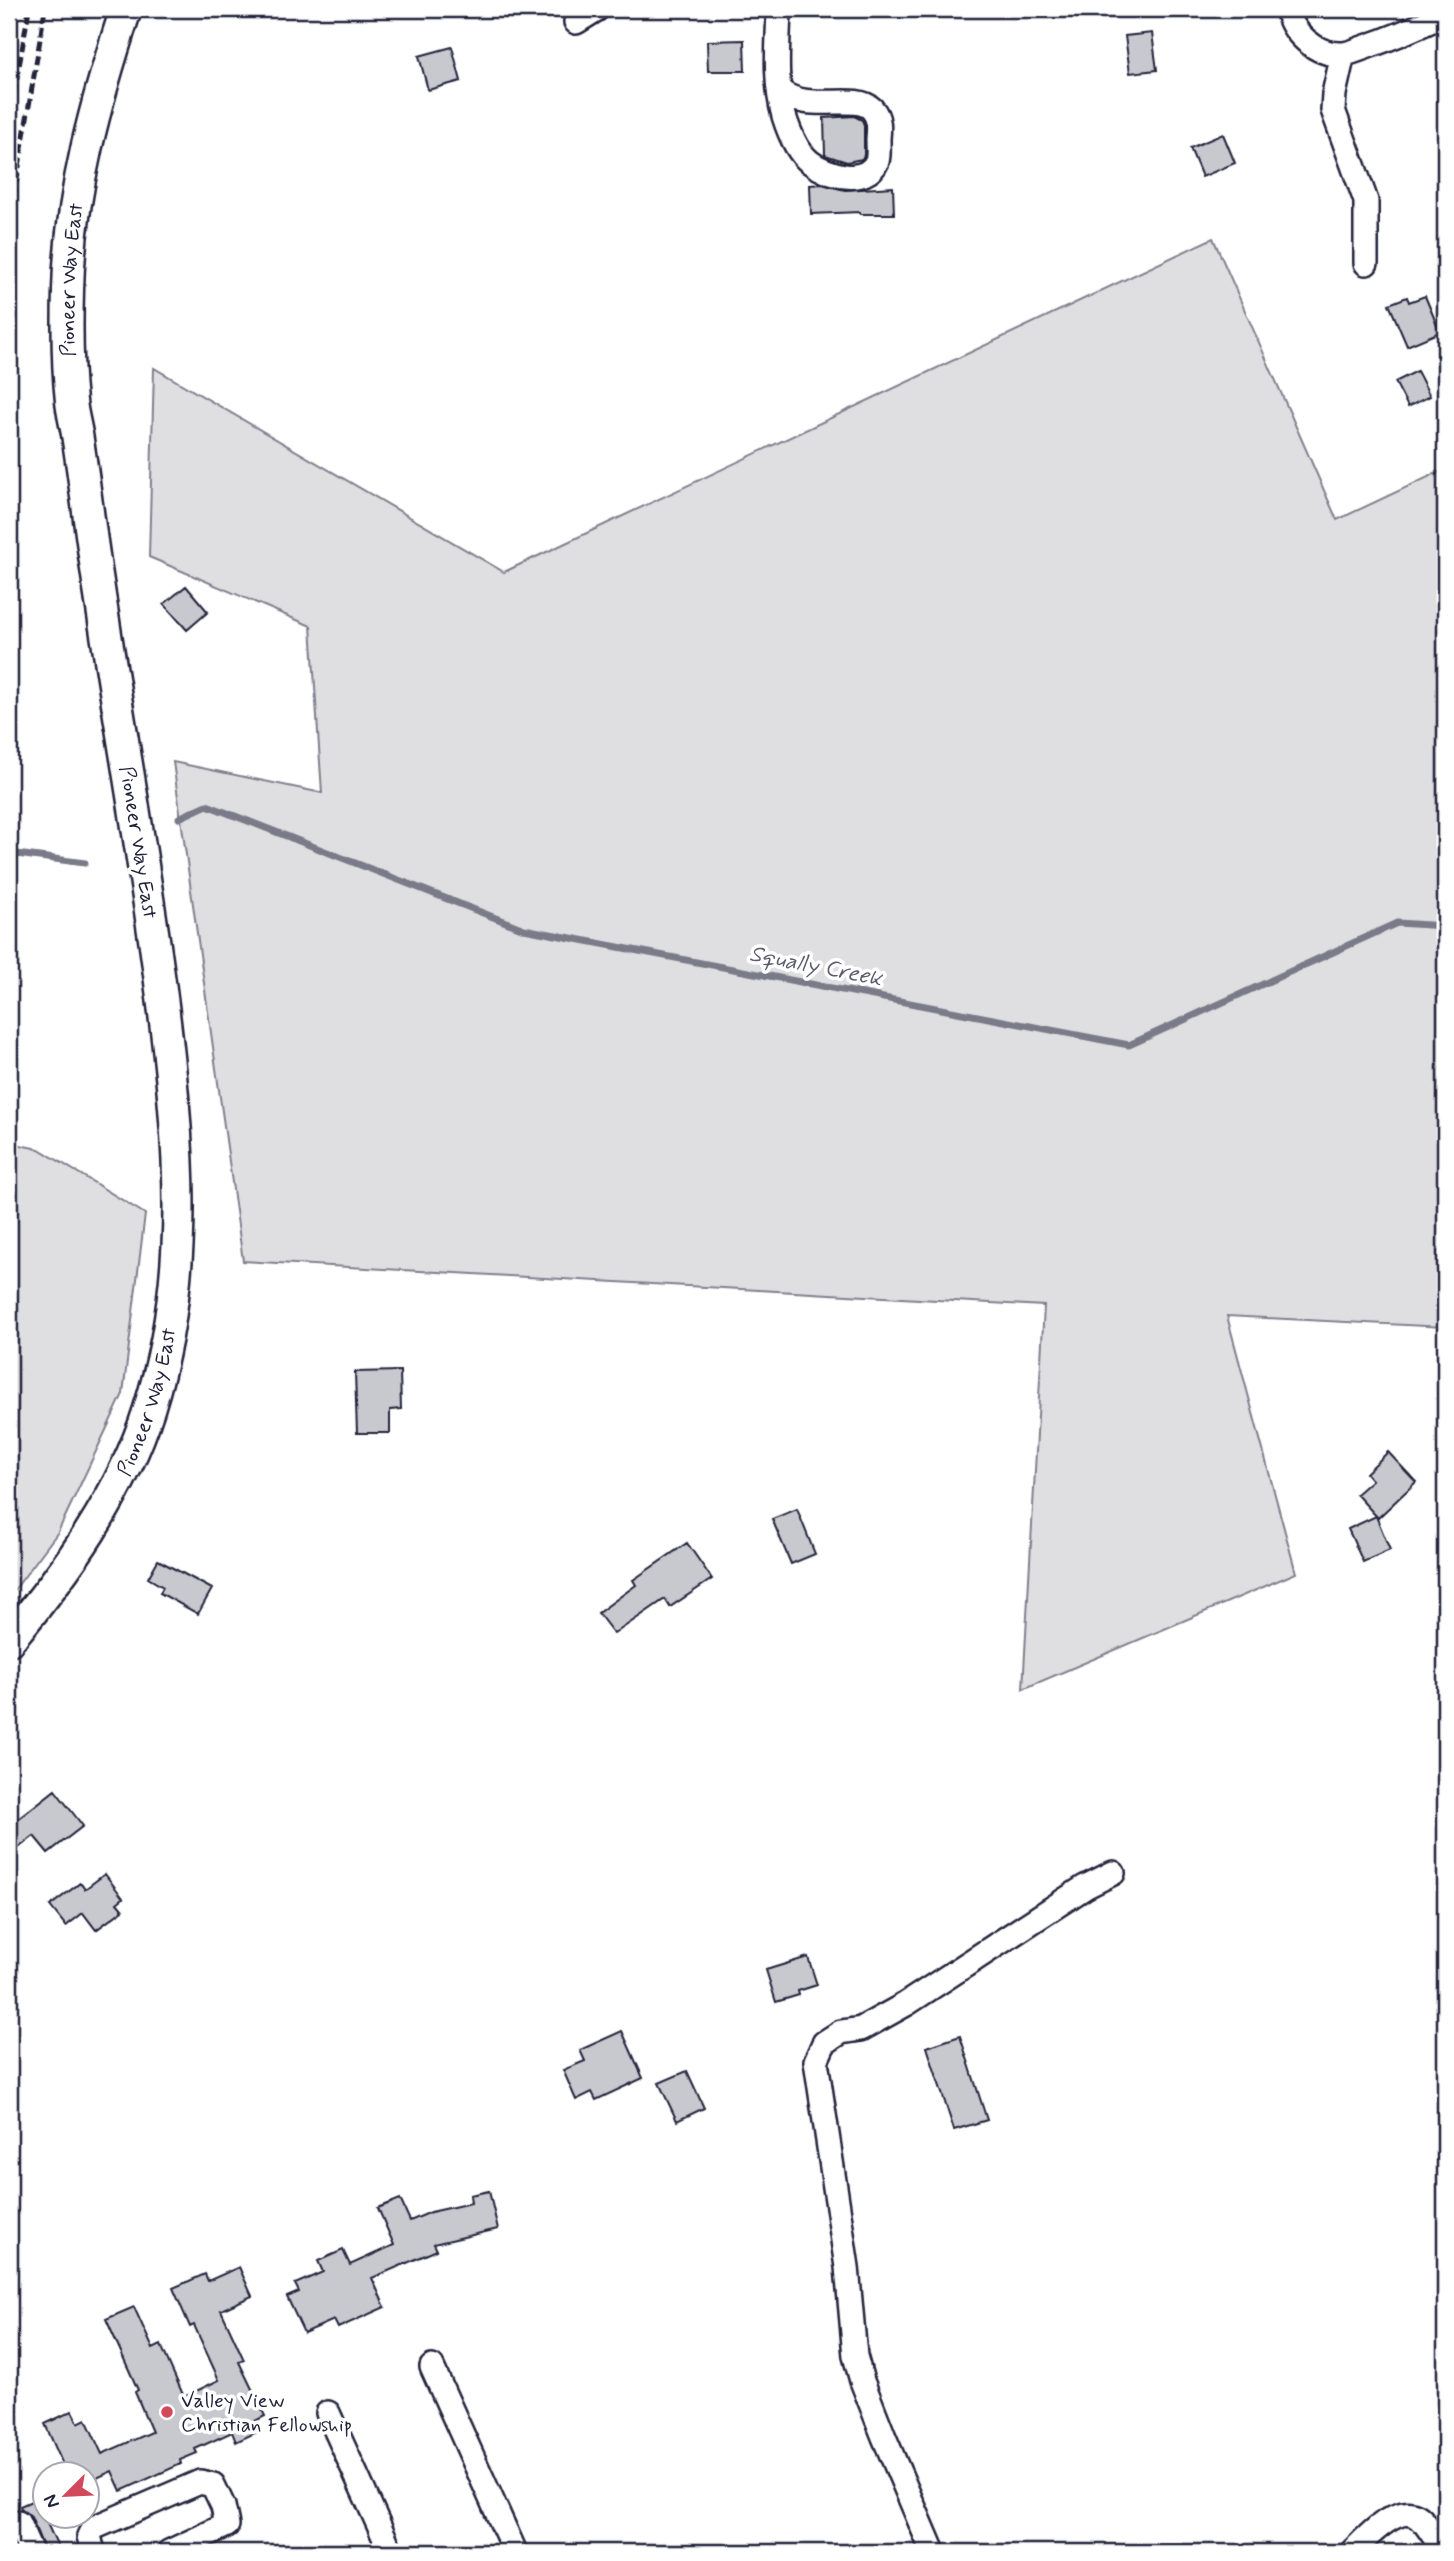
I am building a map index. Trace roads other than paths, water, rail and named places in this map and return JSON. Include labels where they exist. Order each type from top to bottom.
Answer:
[{"type":"main road","name":"Pioneer Way East","points":[[9,1640],[37,1607],[86,1538],[123,1471],[148,1412],[164,1355],[174,1302],[180,1232],[174,1098],[155,940],[99,598],[71,403],[68,291],[71,235],[81,169],[99,93],[126,9]]},
{"type":"street","points":[[576,22],[597,9]]},
{"type":"street","points":[[779,9],[777,68],[780,91],[784,115],[797,147],[810,162],[831,174],[847,176],[863,174],[872,169],[878,159],[879,121],[868,105],[805,103],[790,99],[780,91]]},
{"type":"street","points":[[1287,9],[1298,34],[1325,51],[1343,54],[1397,37],[1445,15]]},
{"type":"street","points":[[1343,54],[1332,110],[1366,201],[1366,262]]},
{"type":"street","points":[[933,2552],[884,2437],[855,2356],[847,2267],[816,2061],[824,2043],[841,2032],[861,2029],[905,2004],[1085,1887],[1113,1873]]},
{"type":"street","points":[[432,2367],[514,2552]]},
{"type":"street","points":[[328,2413],[391,2552]]},
{"type":"street","points":[[93,2552],[89,2536],[93,2528],[200,2482],[213,2485],[223,2506],[227,2525],[169,2552]]},
{"type":"street","points":[[1352,2552],[1387,2521],[1405,2513],[1418,2516],[1445,2552]]},
{"type":"street","points":[[18,2523],[31,2552]]},
{"type":"waterway","name":"Squally Creek","points":[[179,818],[207,805],[524,929],[1129,1045],[1397,923],[1445,926]]},
{"type":"waterway","name":"Squally Creek","points":[[9,853],[85,863]]},
{"type":"railway","points":[[9,124],[29,9]]},
{"type":"railway","points":[[9,227],[45,9]]},
{"type":"place","name":"Valley View Christian Fellowship","points":[[167,2412]]}]
